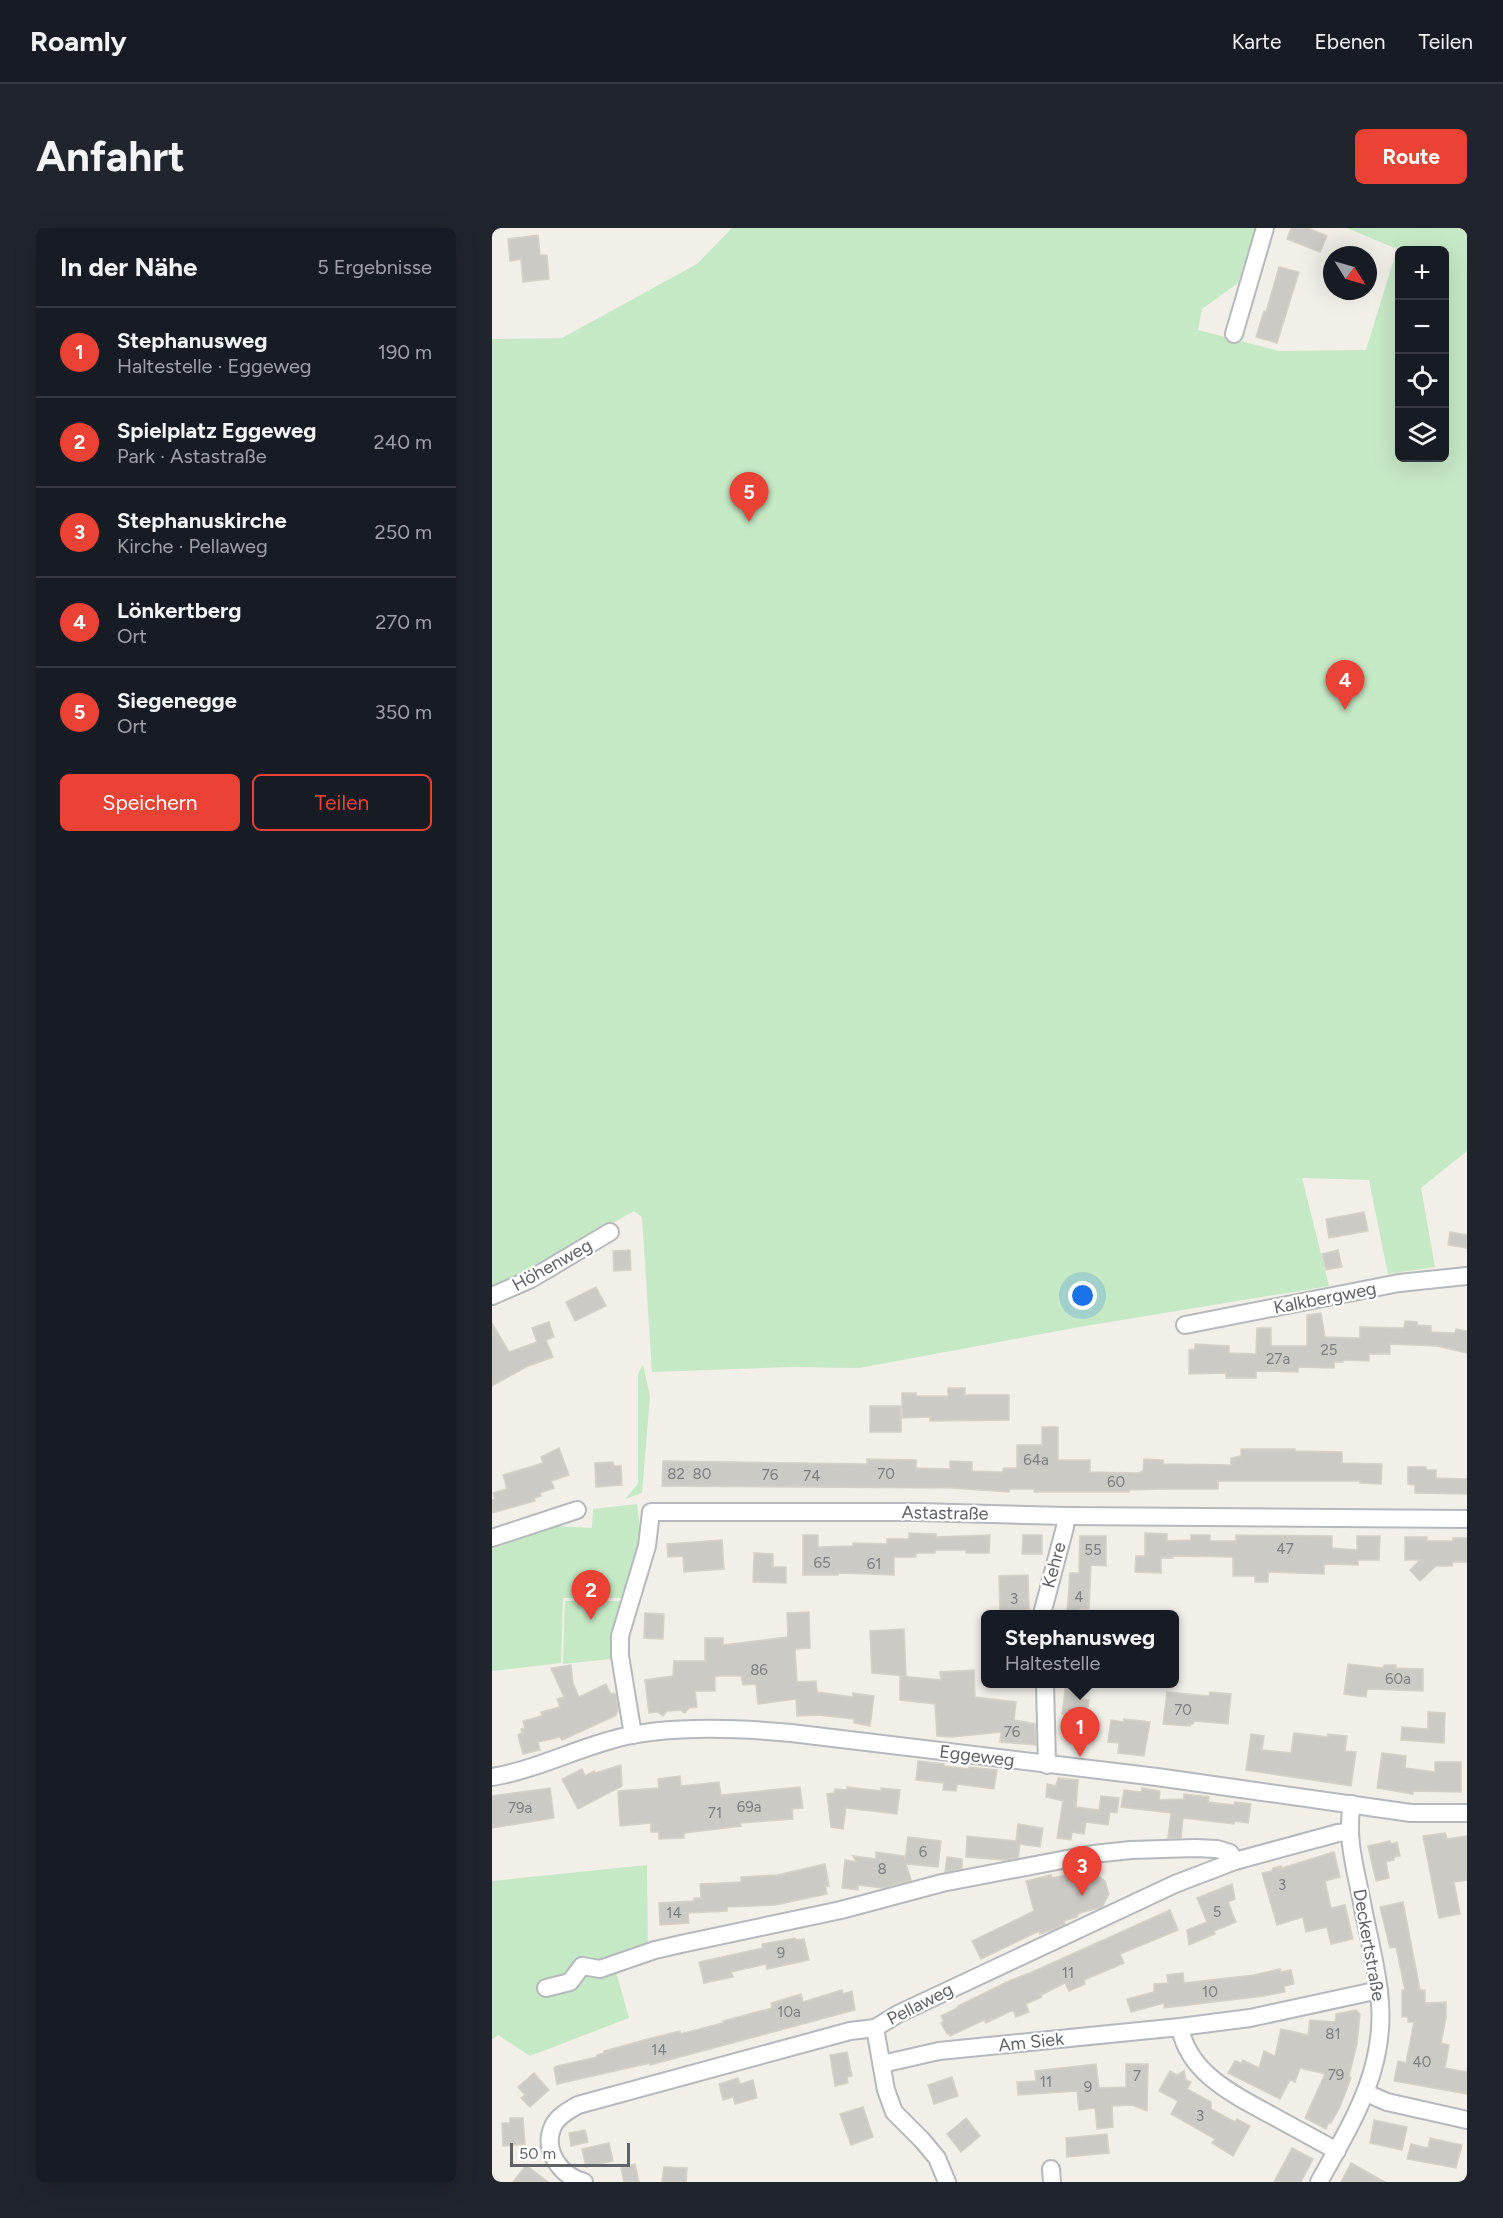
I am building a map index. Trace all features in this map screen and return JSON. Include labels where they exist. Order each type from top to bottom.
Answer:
[{"type":"street","points":[[1234,334],[1265,228]]},
{"type":"street","name":"Höhenweg","points":[[492,1296],[531,1279],[610,1232]]},
{"type":"street","name":"Kalkbergweg","points":[[1185,1325],[1399,1283],[1467,1276]]},
{"type":"street","points":[[492,1538],[577,1510]]},
{"type":"street","name":"Astastraße","points":[[633,1735],[620,1656],[620,1636],[647,1546],[651,1512],[919,1512],[1066,1516],[1467,1519]]},
{"type":"street","name":"Kehre","points":[[1043,1610],[1066,1516]]},
{"type":"street","points":[[1045,1688],[1047,1765]]},
{"type":"street","name":"Eggeweg","points":[[492,1776],[528,1769],[611,1740],[633,1735],[734,1730],[786,1733],[1420,1814],[1467,1813]]},
{"type":"street","name":"Deckertstraße","points":[[1319,2182],[1366,2093],[1377,2047],[1380,2022],[1379,1990],[1349,1832],[1352,1804]]},
{"type":"street","name":"Pellaweg","points":[[584,2182],[575,2180],[561,2170],[550,2144],[553,2126],[564,2113],[578,2105],[850,2031],[875,2028],[898,2014],[1175,1884],[1235,1861],[1349,1832]]},
{"type":"street","points":[[546,1988],[570,1982],[582,1966],[600,1969],[655,1950],[841,1911],[942,1883],[1093,1854],[1131,1850],[1217,1849],[1230,1853],[1235,1861]]},
{"type":"street","name":"Am Siek","points":[[882,2064],[939,2051],[1250,2018],[1379,1990]]},
{"type":"street","points":[[1180,2027],[1182,2040],[1192,2057],[1224,2089],[1336,2151]]},
{"type":"street","points":[[875,2028],[886,2090],[894,2112],[937,2158],[946,2182]]},
{"type":"street","points":[[1366,2093],[1387,2102],[1467,2120]]},
{"type":"green space","points":[[732,228],[1257,228],[1238,283],[1202,309],[1198,330],[1279,351],[1366,350],[1395,256],[1395,462],[1449,462],[1449,246],[1395,246],[1395,248],[1347,228],[1467,228],[1467,1151],[1421,1188],[1435,1267],[1388,1274],[1369,1180],[1302,1178],[1329,1286],[1085,1326],[859,1368],[791,1367],[652,1372],[642,1217],[634,1211],[530,1270],[492,1287],[492,339],[562,338],[697,264]]},
{"type":"green space","points":[[643,1365],[650,1396],[642,1493],[625,1499],[638,1484],[638,1374]]},
{"type":"green space","points":[[637,1504],[641,1538],[626,1598],[563,1598],[561,1663],[492,1671],[492,1549],[557,1526],[592,1528],[593,1509]]},
{"type":"green space","points":[[565,1601],[623,1601],[613,1639],[611,1659],[563,1664]]},
{"type":"green space","points":[[647,1865],[648,1961],[616,1972],[629,2018],[530,2056],[498,2035],[492,2040],[492,1881]]},
{"type":"building","points":[[1291,228],[1308,228],[1327,236],[1320,252],[1287,239]]},
{"type":"building","points":[[538,235],[540,255],[547,255],[549,279],[523,282],[521,259],[510,261],[508,239]]},
{"type":"building","points":[[1279,267],[1299,272],[1277,343],[1256,337]]},
{"type":"building","points":[[1364,1212],[1368,1231],[1329,1238],[1326,1219]]},
{"type":"building","points":[[1450,1232],[1467,1235],[1467,1248],[1448,1245]]},
{"type":"building","points":[[630,1250],[631,1270],[614,1271],[613,1251]]},
{"type":"building","points":[[1338,1250],[1342,1267],[1326,1270],[1322,1254]]},
{"type":"building","points":[[596,1287],[606,1306],[575,1321],[566,1302]]},
{"type":"building","points":[[1321,1313],[1325,1337],[1360,1338],[1360,1327],[1404,1328],[1405,1321],[1417,1322],[1417,1325],[1431,1326],[1431,1332],[1455,1333],[1456,1329],[1467,1331],[1467,1353],[1437,1346],[1390,1344],[1390,1354],[1369,1354],[1369,1361],[1334,1362],[1334,1368],[1298,1367],[1298,1372],[1256,1371],[1256,1378],[1226,1378],[1226,1373],[1189,1374],[1189,1350],[1195,1349],[1195,1344],[1229,1346],[1229,1353],[1256,1354],[1257,1328],[1271,1328],[1271,1346],[1307,1346],[1307,1315]]},
{"type":"building","points":[[549,1322],[554,1337],[546,1340],[553,1357],[526,1367],[492,1386],[492,1323],[509,1352],[537,1342],[532,1328]]},
{"type":"building","points":[[948,1388],[965,1388],[965,1395],[1009,1395],[1009,1420],[930,1421],[930,1417],[902,1418],[902,1393],[916,1393],[916,1396],[948,1396]]},
{"type":"building","points":[[870,1406],[901,1406],[901,1432],[870,1432]]},
{"type":"building","points":[[1042,1427],[1058,1427],[1058,1460],[1090,1460],[1090,1472],[1139,1473],[1143,1471],[1144,1459],[1163,1460],[1163,1464],[1231,1465],[1231,1458],[1241,1456],[1241,1449],[1295,1449],[1295,1451],[1342,1452],[1342,1463],[1382,1464],[1381,1484],[1360,1483],[1360,1481],[1218,1481],[1218,1489],[1129,1490],[1129,1492],[662,1486],[663,1461],[867,1464],[867,1459],[916,1460],[916,1468],[950,1469],[950,1461],[972,1462],[972,1471],[1002,1472],[1004,1468],[1017,1468],[1017,1445],[1042,1445]]},
{"type":"building","points":[[559,1448],[569,1475],[551,1481],[554,1488],[540,1493],[541,1496],[534,1498],[535,1501],[492,1513],[492,1500],[495,1499],[493,1493],[507,1489],[503,1475],[543,1463],[541,1457]]},
{"type":"building","points":[[613,1462],[614,1466],[621,1466],[622,1485],[596,1487],[595,1463]]},
{"type":"building","points":[[1408,1467],[1426,1467],[1426,1470],[1436,1470],[1436,1478],[1467,1479],[1467,1494],[1415,1493],[1415,1485],[1408,1484]]},
{"type":"building","points":[[909,1533],[936,1534],[936,1537],[990,1535],[989,1553],[935,1550],[935,1553],[916,1553],[916,1557],[894,1557],[894,1575],[838,1573],[838,1575],[803,1575],[803,1535],[818,1535],[818,1547],[853,1546],[853,1543],[887,1544],[887,1539],[909,1539]]},
{"type":"building","points":[[1145,1533],[1167,1534],[1167,1541],[1191,1540],[1191,1535],[1210,1535],[1210,1541],[1236,1541],[1236,1535],[1332,1536],[1332,1548],[1357,1550],[1357,1536],[1380,1536],[1379,1560],[1358,1560],[1358,1565],[1324,1564],[1324,1574],[1268,1572],[1268,1582],[1255,1582],[1255,1576],[1233,1576],[1233,1557],[1173,1556],[1173,1558],[1161,1558],[1161,1573],[1135,1572],[1136,1556],[1145,1556]]},
{"type":"building","points":[[1023,1535],[1042,1535],[1042,1554],[1022,1554]]},
{"type":"building","points":[[1080,1536],[1106,1536],[1106,1566],[1091,1565],[1089,1609],[1067,1610],[1070,1573],[1079,1573]]},
{"type":"building","points":[[1405,1537],[1427,1537],[1427,1541],[1453,1541],[1453,1538],[1467,1538],[1467,1562],[1453,1562],[1452,1566],[1436,1566],[1420,1581],[1410,1570],[1420,1560],[1405,1560]]},
{"type":"building","points":[[722,1540],[724,1569],[684,1572],[683,1556],[668,1557],[667,1544]]},
{"type":"building","points":[[754,1553],[773,1554],[773,1567],[786,1567],[786,1583],[753,1582]]},
{"type":"building","points":[[1028,1575],[1029,1610],[1000,1610],[999,1576]]},
{"type":"building","points":[[809,1612],[810,1648],[795,1649],[797,1682],[816,1681],[817,1692],[853,1697],[853,1693],[874,1696],[870,1726],[854,1723],[854,1719],[818,1715],[797,1716],[796,1699],[758,1704],[756,1684],[743,1685],[741,1676],[715,1676],[715,1691],[695,1691],[697,1707],[689,1708],[685,1713],[680,1710],[667,1711],[663,1716],[657,1712],[649,1713],[645,1680],[673,1676],[674,1661],[705,1661],[705,1638],[723,1638],[723,1645],[788,1637],[787,1613]]},
{"type":"building","points":[[645,1613],[664,1614],[663,1639],[644,1638]]},
{"type":"building","points":[[904,1629],[906,1676],[872,1673],[870,1631]]},
{"type":"building","points":[[1348,1664],[1383,1668],[1384,1665],[1396,1665],[1396,1668],[1423,1669],[1423,1691],[1369,1689],[1366,1697],[1344,1694]]},
{"type":"building","points":[[571,1665],[573,1683],[579,1697],[606,1684],[610,1693],[616,1694],[618,1711],[615,1716],[562,1740],[560,1737],[538,1742],[540,1750],[523,1754],[518,1735],[522,1733],[521,1729],[525,1728],[523,1721],[542,1716],[541,1712],[560,1707],[557,1699],[564,1697],[551,1668]]},
{"type":"building","points":[[974,1670],[975,1697],[1016,1702],[1014,1720],[1035,1724],[1036,1745],[1000,1742],[1001,1732],[952,1737],[937,1736],[935,1704],[900,1700],[900,1676],[941,1680],[940,1672]]},
{"type":"building","points":[[1065,1688],[1082,1688],[1081,1699],[1089,1700],[1087,1716],[1062,1714]]},
{"type":"building","points":[[1167,1692],[1209,1696],[1210,1692],[1231,1694],[1228,1724],[1194,1721],[1190,1726],[1163,1724]]},
{"type":"building","points":[[1428,1712],[1445,1713],[1444,1743],[1401,1740],[1402,1727],[1428,1729]]},
{"type":"building","points":[[1124,1719],[1150,1722],[1144,1756],[1118,1753],[1119,1743],[1108,1742],[1111,1720],[1124,1722]]},
{"type":"building","points":[[1294,1733],[1328,1737],[1328,1734],[1347,1736],[1345,1751],[1356,1752],[1351,1786],[1246,1770],[1251,1734],[1264,1736],[1262,1750],[1291,1753]]},
{"type":"building","points":[[1382,1753],[1406,1756],[1405,1768],[1435,1772],[1435,1762],[1461,1762],[1461,1792],[1413,1791],[1413,1794],[1377,1788]]},
{"type":"building","points":[[918,1761],[969,1769],[969,1767],[997,1770],[994,1789],[957,1784],[956,1791],[943,1790],[944,1783],[916,1780]]},
{"type":"building","points":[[621,1765],[622,1786],[578,1809],[562,1779],[582,1769],[585,1776],[594,1771],[595,1773]]},
{"type":"building","points":[[680,1776],[681,1786],[719,1782],[721,1795],[800,1787],[803,1808],[792,1809],[793,1819],[740,1823],[741,1826],[684,1833],[684,1838],[659,1839],[659,1832],[651,1832],[651,1823],[620,1826],[618,1791],[659,1788],[658,1779]]},
{"type":"building","points":[[1058,1778],[1078,1780],[1076,1807],[1099,1810],[1101,1796],[1119,1798],[1117,1813],[1110,1812],[1108,1825],[1086,1822],[1084,1834],[1072,1832],[1071,1840],[1057,1838],[1063,1801],[1046,1797],[1047,1784],[1056,1786]]},
{"type":"building","points":[[847,1787],[881,1791],[881,1788],[900,1790],[897,1814],[846,1808],[843,1829],[831,1827],[827,1794],[834,1793],[835,1789],[847,1790]]},
{"type":"building","points":[[550,1788],[554,1818],[492,1828],[492,1796]]},
{"type":"building","points":[[1142,1788],[1160,1791],[1159,1800],[1184,1799],[1184,1794],[1209,1797],[1208,1802],[1251,1804],[1248,1823],[1234,1821],[1234,1824],[1183,1818],[1181,1838],[1168,1838],[1171,1813],[1121,1807],[1124,1790],[1141,1792]]},
{"type":"building","points":[[1018,1824],[1043,1828],[1040,1847],[1020,1844],[1018,1858],[1004,1860],[966,1857],[967,1836],[1016,1841]]},
{"type":"building","points":[[1445,1833],[1447,1839],[1467,1836],[1467,1880],[1454,1882],[1460,1914],[1439,1918],[1423,1836]]},
{"type":"building","points":[[908,1837],[941,1841],[938,1867],[906,1864],[911,1880],[883,1888],[858,1885],[858,1890],[842,1888],[845,1860],[856,1862],[853,1856],[876,1859],[876,1852],[904,1856],[905,1860]]},
{"type":"building","points":[[1390,1841],[1391,1844],[1397,1842],[1400,1856],[1386,1862],[1389,1878],[1376,1881],[1368,1846]]},
{"type":"building","points":[[1334,1852],[1340,1877],[1325,1881],[1331,1908],[1345,1905],[1353,1939],[1331,1944],[1327,1927],[1306,1932],[1303,1917],[1277,1925],[1262,1873]]},
{"type":"building","points":[[947,1857],[962,1859],[962,1869],[945,1872]]},
{"type":"building","points":[[825,1864],[829,1886],[825,1886],[827,1894],[775,1905],[727,1907],[727,1911],[688,1913],[689,1923],[660,1925],[659,1903],[694,1901],[694,1898],[701,1898],[700,1884],[741,1882],[741,1877],[777,1875]]},
{"type":"building","points":[[1085,1871],[1089,1874],[1097,1871],[1098,1876],[1105,1881],[1109,1894],[1102,1907],[1079,1913],[1077,1917],[1064,1921],[1065,1924],[1057,1928],[1040,1934],[1039,1931],[981,1959],[972,1941],[1034,1911],[1026,1881]]},
{"type":"building","points":[[1232,1884],[1235,1899],[1228,1902],[1236,1922],[1189,1945],[1187,1930],[1207,1922],[1197,1898]]},
{"type":"building","points":[[1403,1902],[1420,1990],[1425,1990],[1425,2003],[1446,2002],[1446,2018],[1441,2043],[1449,2045],[1445,2068],[1467,2072],[1467,2094],[1394,2081],[1398,2061],[1406,2063],[1414,2022],[1408,2022],[1408,2017],[1402,2017],[1402,1990],[1405,1990],[1396,1947],[1390,1948],[1380,1907]]},
{"type":"building","points":[[1170,1910],[1178,1930],[1120,1954],[1124,1963],[1084,1980],[1085,1984],[1069,1991],[1065,1983],[1041,1995],[1042,1997],[1026,2004],[1029,2012],[1016,2017],[1013,2010],[986,2023],[984,2020],[950,2036],[941,2023],[944,2021],[941,2016],[958,2006],[1011,1980]]},
{"type":"building","points":[[795,1938],[796,1940],[804,1939],[809,1960],[767,1969],[766,1964],[731,1972],[733,1977],[704,1983],[699,1962],[763,1948],[762,1944]]},
{"type":"building","points":[[1280,1969],[1281,1972],[1291,1970],[1294,1984],[1284,1986],[1285,1992],[1164,2008],[1164,2003],[1131,2012],[1127,1999],[1154,1992],[1154,1984],[1168,1983],[1167,1975],[1183,1973],[1184,1983],[1254,1975]]},
{"type":"building","points":[[842,1990],[843,1994],[852,1991],[855,2010],[650,2065],[650,2063],[557,2084],[554,2068],[557,2066],[597,2057],[604,2051],[644,2040],[723,2023],[723,2021],[772,2008],[771,2003],[801,1994],[803,2002]]},
{"type":"building","points":[[1356,2010],[1360,2014],[1357,2044],[1349,2076],[1351,2078],[1340,2107],[1326,2129],[1305,2118],[1325,2074],[1300,2068],[1295,2082],[1290,2080],[1280,2099],[1228,2073],[1235,2061],[1241,2063],[1243,2060],[1259,2068],[1264,2051],[1275,2056],[1281,2029],[1308,2035],[1310,2020],[1335,2022],[1336,2014]]},
{"type":"building","points":[[847,2052],[852,2076],[847,2077],[848,2083],[835,2086],[830,2055]]},
{"type":"building","points":[[1096,2064],[1099,2088],[1126,2087],[1126,2064],[1148,2064],[1147,2111],[1132,2105],[1112,2106],[1113,2127],[1097,2129],[1095,2108],[1079,2110],[1077,2091],[1018,2095],[1017,2082],[1036,2081],[1035,2071]]},
{"type":"building","points":[[1170,2071],[1177,2075],[1184,2071],[1186,2080],[1191,2082],[1187,2089],[1211,2102],[1211,2109],[1235,2122],[1237,2119],[1250,2126],[1233,2156],[1212,2143],[1215,2139],[1171,2114],[1178,2101],[1159,2091]]},
{"type":"building","points":[[534,2073],[549,2090],[530,2107],[521,2098],[525,2095],[518,2087]]},
{"type":"building","points":[[952,2077],[958,2096],[934,2104],[928,2085]]},
{"type":"building","points":[[738,2078],[740,2084],[753,2080],[757,2098],[735,2104],[733,2097],[723,2100],[719,2084]]},
{"type":"building","points":[[863,2107],[873,2137],[851,2145],[840,2114]]},
{"type":"building","points":[[510,2118],[523,2118],[525,2144],[503,2146],[502,2123],[510,2123]]},
{"type":"building","points":[[966,2118],[980,2136],[961,2152],[947,2134]]},
{"type":"building","points":[[1374,2120],[1407,2127],[1402,2150],[1370,2143]]},
{"type":"building","points":[[585,2130],[588,2142],[571,2146],[569,2133]]},
{"type":"building","points":[[1107,2134],[1109,2153],[1067,2157],[1066,2138]]},
{"type":"building","points":[[1430,2138],[1462,2145],[1456,2168],[1407,2159],[1411,2144],[1428,2148]]},
{"type":"building","points":[[609,2143],[613,2161],[586,2167],[582,2149]]},
{"type":"building","points":[[1292,2148],[1313,2159],[1301,2182],[1274,2182]]},
{"type":"building","points":[[1351,2163],[1385,2182],[1341,2182]]},
{"type":"building","points":[[635,2164],[639,2182],[624,2182],[621,2168]]},
{"type":"building","points":[[526,2165],[548,2182],[513,2182]]},
{"type":"building","points":[[664,2167],[687,2168],[686,2182],[662,2182]]},
{"type":"place","name":"Siegenegge","points":[[749,522]]},
{"type":"place","name":"Lönkertberg","points":[[1345,710]]},
{"type":"place","name":"Spielplatz Eggeweg","points":[[591,1620]]},
{"type":"place","name":"Stephanusweg","points":[[1080,1757]]},
{"type":"place","name":"Stephanuskirche","points":[[1082,1896]]}]
